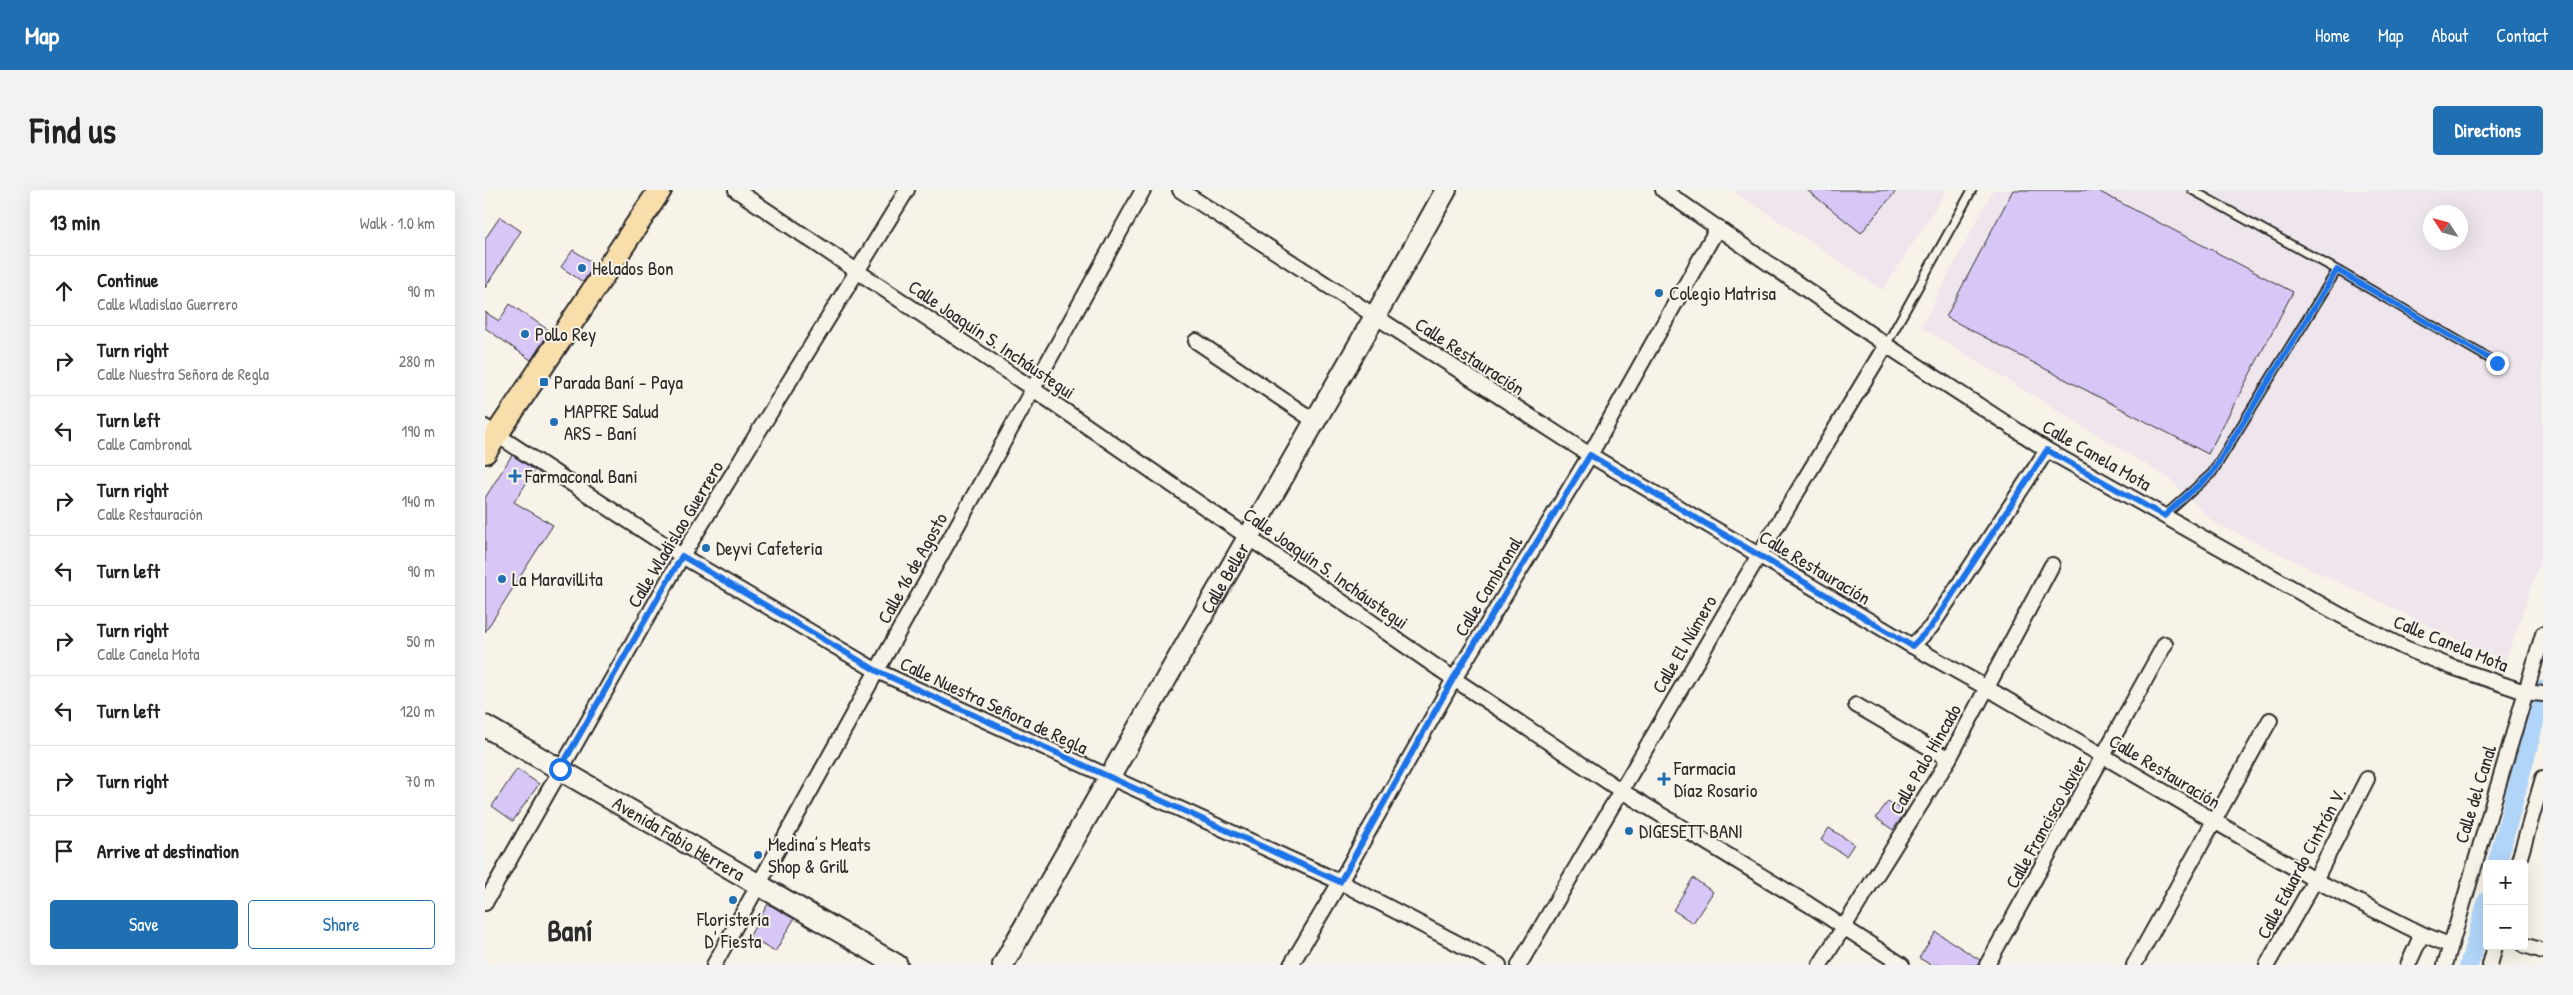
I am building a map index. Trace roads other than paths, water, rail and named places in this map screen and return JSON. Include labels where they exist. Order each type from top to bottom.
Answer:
[{"type":"main road","points":[[489,438],[660,190]]},
{"type":"main road","name":"Calle Beller","points":[[1003,965],[1107,778],[1249,538],[1446,190]]},
{"type":"main road","name":"Avenida Fabio Herrera","points":[[485,726],[897,965]]},
{"type":"street","name":"Calle Joaquín S. Incháustegui","points":[[737,190],[1033,388],[1453,679],[1620,790],[1808,904],[1902,965]]},
{"type":"street","name":"Calle Wladislao Guerrero","points":[[485,903],[682,556],[907,190]]},
{"type":"street","name":"Calle 16 de Agosto","points":[[715,965],[1143,190]]},
{"type":"street","name":"Calle Restauración","points":[[1180,190],[1375,318],[1590,455],[1912,646],[2315,880],[2422,934],[2449,945]]},
{"type":"street","name":"Calle Canela Mota","points":[[1663,190],[1886,345],[2047,450],[2340,615],[2405,648],[2451,667],[2525,692],[2543,694]]},
{"type":"street","name":"Calle Cambronal","points":[[1291,965],[1340,882],[1453,679],[1590,455],[1718,227]]},
{"type":"street","points":[[1196,341],[1315,422]]},
{"type":"street","name":"Calle El Número","points":[[1519,965],[1759,555],[1886,345]]},
{"type":"street","name":"Calle Nuestra Señora de Regla","points":[[489,438],[682,556],[877,671],[1107,778],[1340,882],[1499,965]]},
{"type":"street","points":[[1912,646],[1931,627],[2047,450]]},
{"type":"street","name":"Calle Palo Hincado","points":[[1820,965],[1949,759],[2051,565]]},
{"type":"street","name":"Calle del Canal","points":[[2445,965],[2449,945],[2543,634]]},
{"type":"street","name":"Calle Francisco Javier","points":[[1987,965],[2165,644]]},
{"type":"street","points":[[1856,705],[1949,759]]},
{"type":"street","points":[[2135,965],[2270,720]]},
{"type":"street","points":[[2519,860],[2541,796],[2543,778]]},
{"type":"street","name":"Calle Eduardo Cintrón V.","points":[[2271,964],[2367,779]]},
{"type":"street","points":[[2408,965],[2422,934]]},
{"type":"street","points":[[2528,946],[2543,951]]},
{"type":"street","points":[[2490,965],[2494,950]]},
{"type":"lane","points":[[1886,345],[1972,190]]},
{"type":"lane","points":[[2192,190],[2337,270],[2497,363]]},
{"type":"lane","points":[[2164,516],[2212,473],[2337,270]]},
{"type":"waterway","points":[[2498,860],[2543,690]]},
{"type":"waterway","points":[[2469,965],[2486,905]]},
{"type":"place","name":"Helados Bon","points":[[582,268]]},
{"type":"place","name":"Colegio Matrisa","points":[[1659,293]]},
{"type":"place","name":"Pollo Rey","points":[[525,334]]},
{"type":"place","name":"Parada Baní - Paya","points":[[544,382]]},
{"type":"place","name":"MAPFRE Salud ARS - Baní","points":[[554,422]]},
{"type":"place","name":"Farmaconal Bani","points":[[515,476]]},
{"type":"place","name":"Deyvi Cafeteria","points":[[706,548]]},
{"type":"place","name":"La Maravillita","points":[[502,579]]},
{"type":"place","name":"Farmacia Díaz Rosario","points":[[1664,779]]},
{"type":"place","name":"DIGESETT BANI","points":[[1629,831]]},
{"type":"place","name":"Medina’s Meats Shop & Grill","points":[[758,855]]},
{"type":"place","name":"Floristería D' Fiesta","points":[[733,900]]},
{"type":"district","name":"Baní","points":[[570,930]]}]
